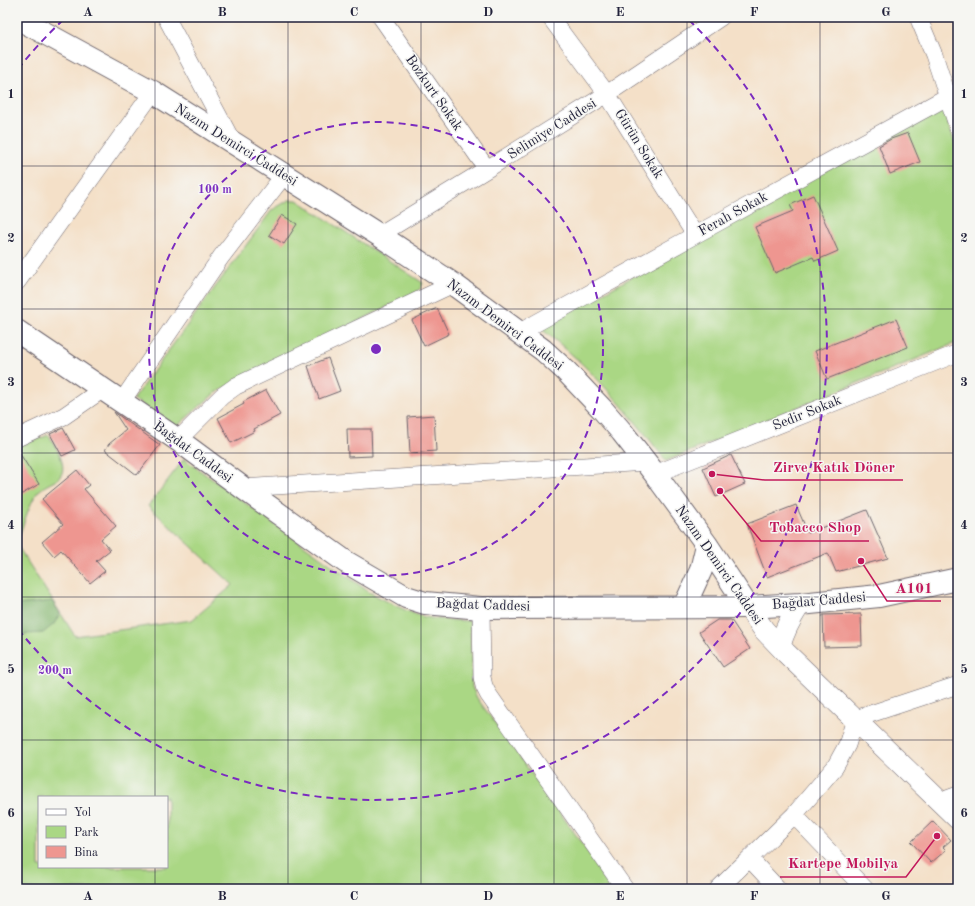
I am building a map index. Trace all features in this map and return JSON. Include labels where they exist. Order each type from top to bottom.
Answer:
[{"type":"main road","name":"Nazım Demirci Caddesi","points":[[17,18],[152,92],[284,175],[453,284],[543,350],[566,371],[602,409],[650,468],[707,545],[748,607]]},
{"type":"main road","name":"Bağdat Caddesi","points":[[17,331],[178,440],[242,488],[346,562],[406,597],[425,603],[481,608],[748,607],[800,604],[879,596],[958,579]]},
{"type":"main road","points":[[684,607],[700,570],[707,545]]},
{"type":"street","points":[[166,17],[233,143]]},
{"type":"street","name":"Bozkurt Sokak","points":[[381,17],[487,170]]},
{"type":"street","name":"Gürün Sokak","points":[[550,17],[607,94],[695,235]]},
{"type":"street","name":"Selimiye Caddesi","points":[[379,235],[487,170],[607,94],[721,17]]},
{"type":"street","points":[[918,17],[953,95],[958,128]]},
{"type":"street","points":[[17,282],[152,92]]},
{"type":"street","name":"Ferah Sokak","points":[[520,332],[953,95]]},
{"type":"street","points":[[122,401],[221,257],[284,175]]},
{"type":"street","points":[[178,440],[222,396],[236,386],[453,284]]},
{"type":"street","name":"Sedir Sokak","points":[[242,488],[650,468],[958,352]]},
{"type":"street","points":[[17,438],[64,416],[103,389]]},
{"type":"street","points":[[780,646],[782,636],[788,623],[800,604]]},
{"type":"street","name":"Nazım Demirci Caddesi","points":[[748,607],[764,630],[855,719],[948,798],[958,819]]},
{"type":"street","points":[[481,608],[482,677],[488,694],[625,889]]},
{"type":"street","points":[[718,889],[794,815],[835,766],[846,745],[855,719],[958,685]]},
{"type":"street","points":[[794,815],[865,889]]},
{"type":"street","points":[[750,859],[778,889]]},
{"type":"green space","points":[[942,106],[958,152],[958,342],[666,461],[608,390],[576,358],[540,328]]},
{"type":"green space","points":[[289,200],[297,200],[423,283],[420,289],[415,293],[215,393],[176,427],[133,399],[272,210]]},
{"type":"green space","points":[[49,435],[61,459],[63,465],[62,471],[60,476],[55,481],[43,487],[37,493],[28,510],[17,542],[17,446]]},
{"type":"green space","points":[[184,459],[369,592],[421,616],[470,621],[472,687],[477,698],[615,889],[17,889],[17,545],[75,636],[192,620],[233,585],[148,506]]},
{"type":"green space","points":[[52,601],[60,613],[54,624],[43,633],[17,636],[17,605]]},
{"type":"building","points":[[908,133],[920,162],[890,174],[879,146],[891,139]]},
{"type":"building","points":[[813,195],[838,251],[815,261],[813,257],[775,273],[755,227],[793,211],[790,205]]},
{"type":"building","points":[[282,215],[297,224],[284,244],[269,235]]},
{"type":"building","points":[[437,308],[449,334],[424,346],[412,320]]},
{"type":"building","points":[[896,319],[908,347],[827,379],[815,351]]},
{"type":"building","points":[[328,358],[340,391],[319,399],[308,366]]},
{"type":"building","points":[[266,390],[280,415],[254,429],[255,431],[231,443],[218,418],[244,404],[243,402]]},
{"type":"building","points":[[114,412],[160,445],[137,475],[105,450],[109,444],[126,430]]},
{"type":"building","points":[[434,415],[436,451],[410,453],[408,417]]},
{"type":"building","points":[[63,428],[75,450],[62,456],[50,434]]},
{"type":"building","points":[[347,429],[371,429],[372,456],[348,457]]},
{"type":"building","points":[[17,449],[39,484],[17,497]]},
{"type":"building","points":[[731,455],[745,484],[716,497],[703,468]]},
{"type":"building","points":[[77,470],[89,485],[84,489],[116,526],[101,539],[110,550],[96,561],[105,571],[90,583],[61,550],[54,556],[42,542],[63,524],[42,499]]},
{"type":"building","points":[[796,505],[808,533],[867,510],[888,558],[836,572],[828,553],[767,577],[747,524]]},
{"type":"building","points":[[861,614],[862,646],[824,647],[823,615]]},
{"type":"building","points":[[717,620],[731,620],[750,649],[723,667],[699,632]]},
{"type":"building","points":[[933,821],[951,840],[943,847],[946,850],[931,863],[911,842]]},
{"type":"place","name":"Zirve Katık Döner","points":[[712,474]]},
{"type":"place","name":"Tobacco Shop","points":[[720,491]]},
{"type":"place","name":"A101","points":[[861,561]]},
{"type":"place","name":"Kartepe Mobilya","points":[[937,836]]}]
